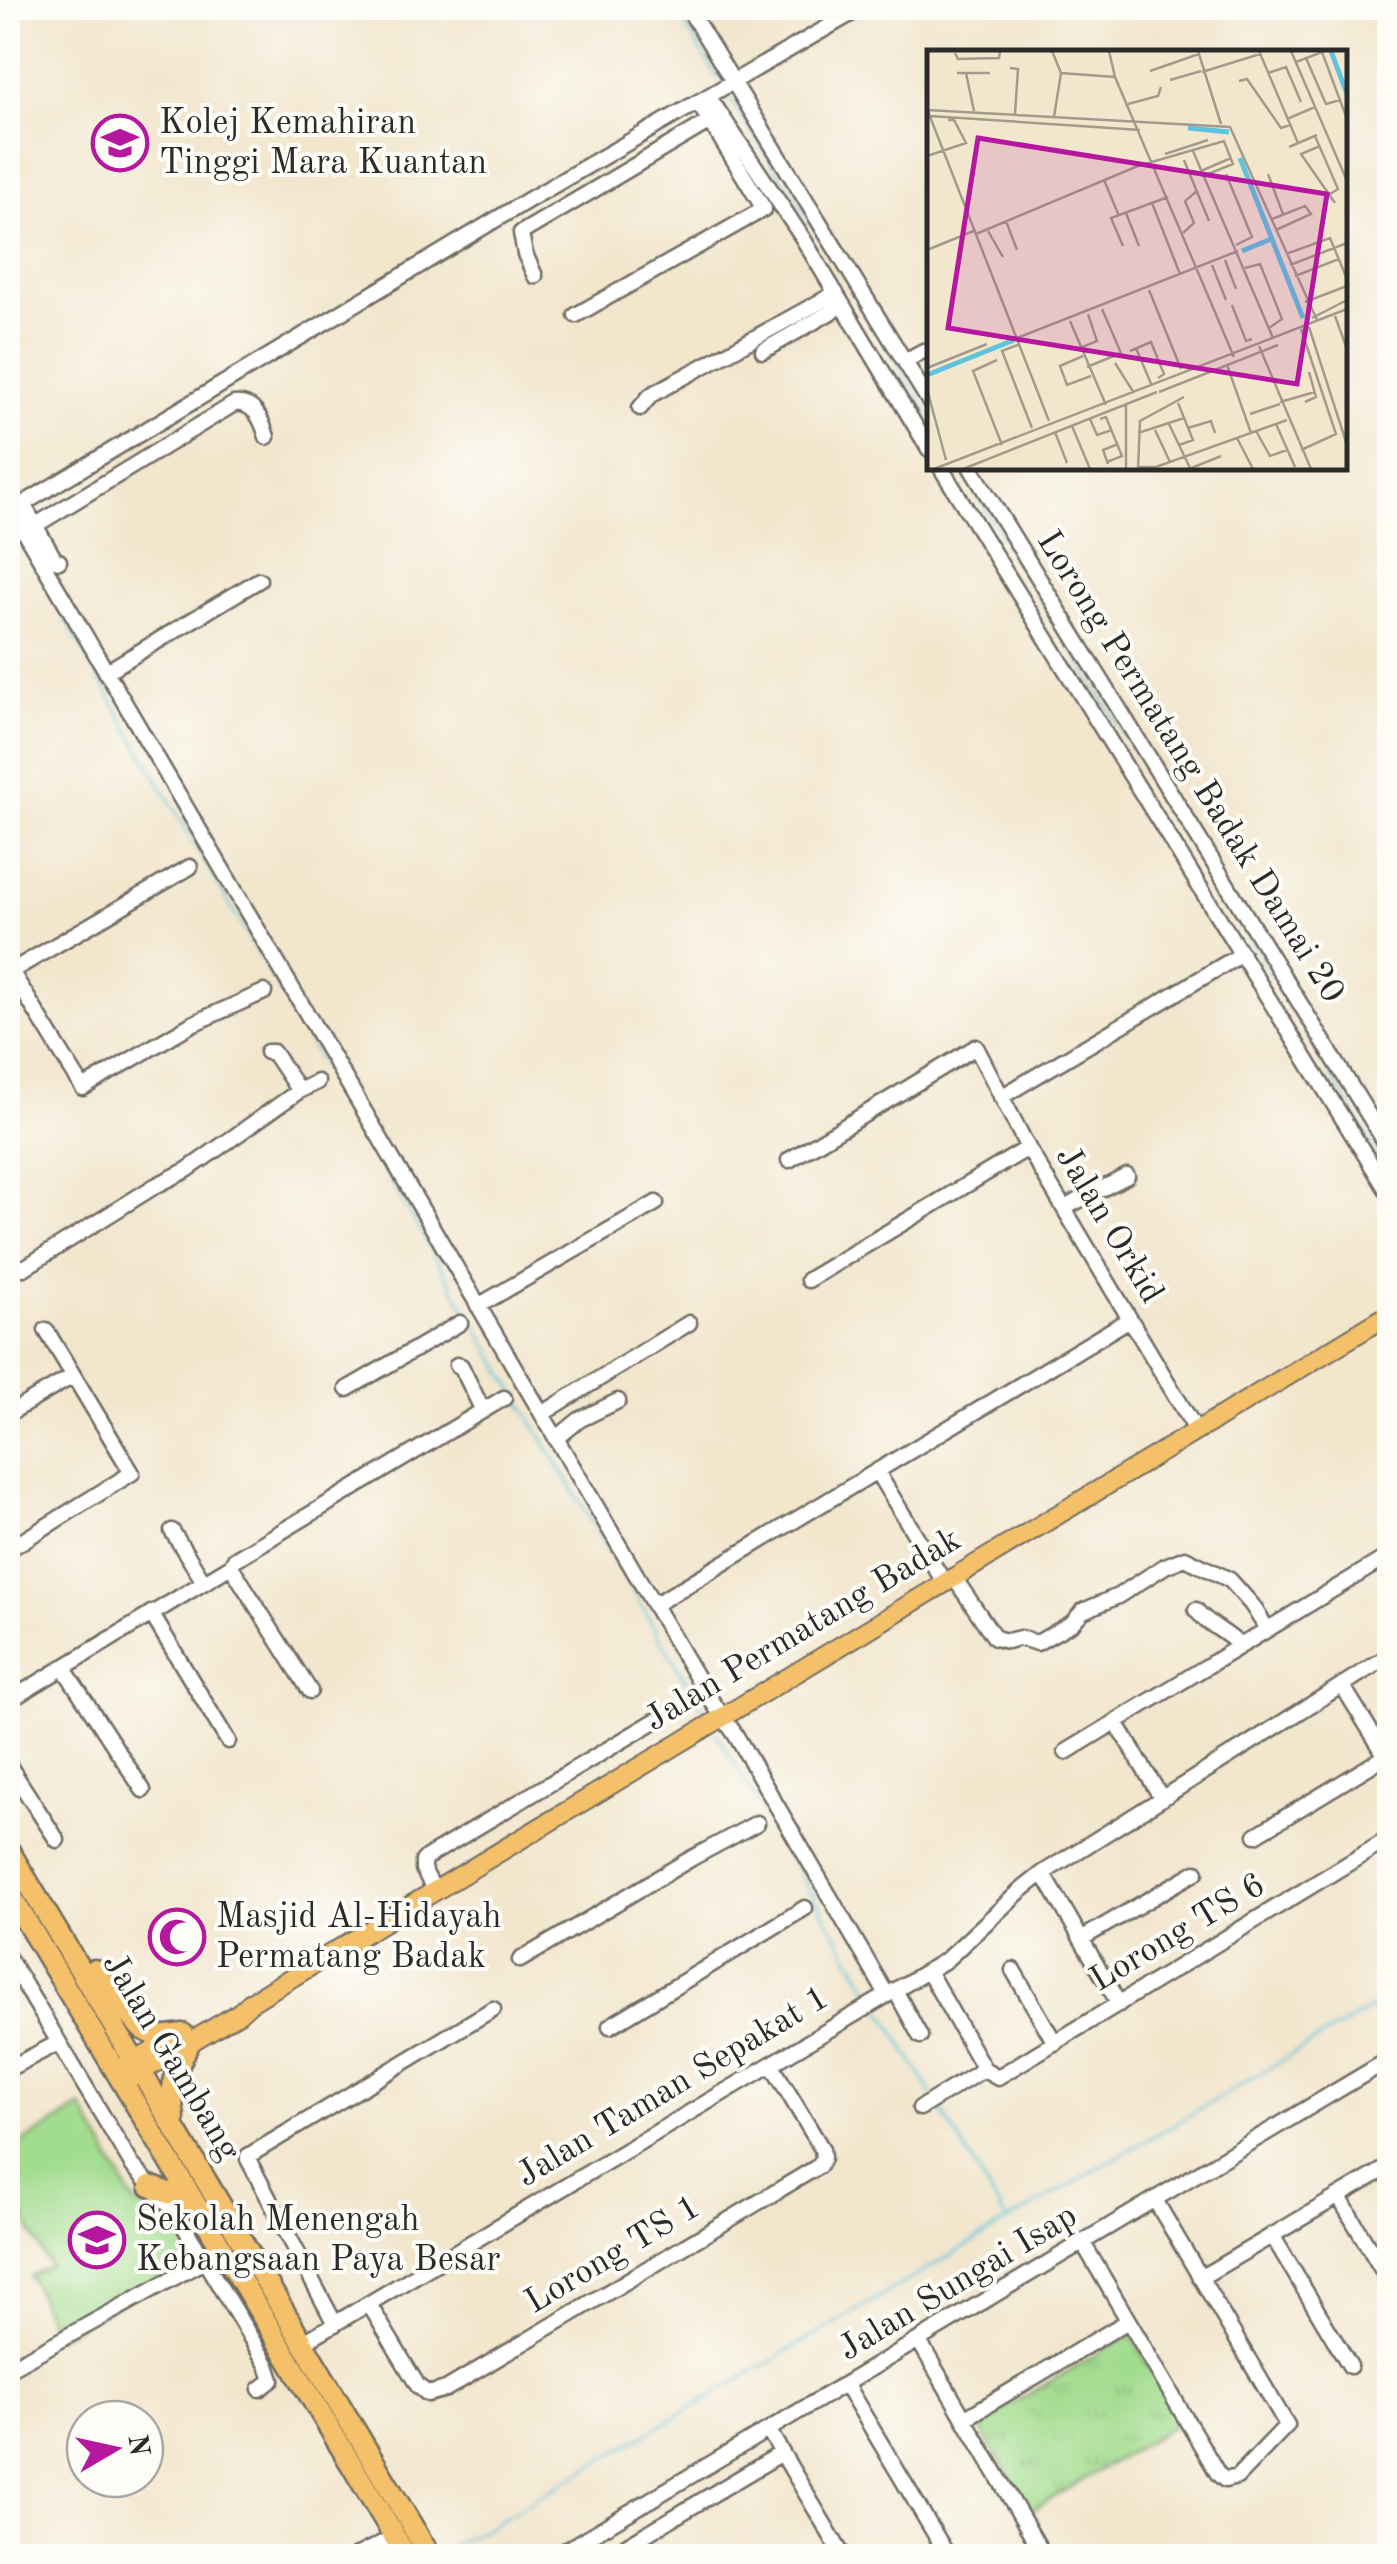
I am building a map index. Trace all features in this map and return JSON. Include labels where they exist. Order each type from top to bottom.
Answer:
[{"type":"highway","name":"Jalan Gambang","points":[[8,1849],[430,2556]]},
{"type":"highway","name":"Jalan Gambang","points":[[8,1891],[406,2556]]},
{"type":"highway","points":[[38,1898],[133,2021],[151,2035],[186,2039],[172,2084],[176,2129]]},
{"type":"highway","points":[[150,2186],[194,2203]]},
{"type":"main road","name":"Jalan Permatang Badak","points":[[119,2077],[239,2013],[250,2002],[1390,1314]]},
{"type":"street","points":[[688,8],[927,395]]},
{"type":"street","points":[[14,509],[530,199],[861,8]]},
{"type":"street","points":[[576,316],[764,210],[710,121],[704,100]]},
{"type":"street","points":[[704,100],[783,206],[927,444]]},
{"type":"street","points":[[535,276],[521,243],[521,233],[710,121]]},
{"type":"street","points":[[762,351],[839,299]]},
{"type":"street","points":[[640,408],[651,394],[839,299]]},
{"type":"street","points":[[905,360],[923,352]]},
{"type":"street","points":[[36,525],[234,404],[254,408],[268,436]]},
{"type":"street","points":[[942,470],[1390,1196]]},
{"type":"street","name":"Lorong Permatang Badak Damai 20","points":[[972,470],[1390,1150]]},
{"type":"street","points":[[14,509],[36,525],[58,561]]},
{"type":"street","points":[[14,509],[654,1605],[888,1994],[920,2036]]},
{"type":"street","points":[[106,672],[259,580]]},
{"type":"street","points":[[190,867],[9,972],[83,1088],[192,1024],[264,992]]},
{"type":"street","points":[[1001,1098],[1242,954]]},
{"type":"street","name":"Jalan Orkid","points":[[790,1160],[976,1047],[1028,1148],[1196,1430]]},
{"type":"street","points":[[267,1052],[272,1052],[299,1092]]},
{"type":"street","points":[[8,1254],[15,1265],[24,1268],[187,1170],[317,1082]]},
{"type":"street","points":[[808,1280],[1028,1148]]},
{"type":"street","points":[[1064,1208],[1127,1176]]},
{"type":"street","points":[[478,1306],[656,1204]]},
{"type":"street","points":[[654,1605],[1130,1319]]},
{"type":"street","points":[[542,1414],[690,1322]]},
{"type":"street","points":[[347,1389],[460,1323]]},
{"type":"street","points":[[8,1550],[132,1475],[46,1330]]},
{"type":"street","points":[[457,1365],[484,1410]]},
{"type":"street","points":[[8,1414],[72,1376]]},
{"type":"street","points":[[8,1701],[504,1398]]},
{"type":"street","points":[[556,1439],[578,1420],[618,1401]]},
{"type":"street","points":[[876,1472],[949,1579],[1001,1641],[1020,1638],[1038,1643],[1072,1623],[1083,1611],[1186,1558],[1230,1580],[1267,1629]]},
{"type":"street","points":[[172,1531],[204,1582]]},
{"type":"street","points":[[1066,1752],[1390,1555]]},
{"type":"street","points":[[231,1566],[310,1691]]},
{"type":"street","points":[[1196,1610],[1207,1623],[1226,1632],[1240,1646]]},
{"type":"street","points":[[151,1613],[228,1741]]},
{"type":"street","points":[[888,1994],[961,1948],[1043,1872],[1161,1797],[1385,1658],[1390,1676]]},
{"type":"street","points":[[63,1667],[143,1790]]},
{"type":"street","points":[[1256,1835],[1388,1759],[1342,1685]]},
{"type":"street","points":[[435,1891],[423,1869],[427,1857],[655,1721]]},
{"type":"street","points":[[1116,1722],[1161,1797]]},
{"type":"street","points":[[8,1764],[57,1840]]},
{"type":"street","points":[[520,1960],[757,1822]]},
{"type":"street","name":"Lorong TS 6","points":[[929,2102],[1054,2043],[1390,1838]]},
{"type":"street","points":[[1043,1872],[1118,2004]]},
{"type":"street","points":[[1081,1939],[1196,1872]]},
{"type":"street","points":[[610,2026],[805,1908]]},
{"type":"street","points":[[8,1957],[132,2165],[176,2214],[267,2366],[272,2380],[260,2389]]},
{"type":"street","points":[[1013,1970],[1054,2043]]},
{"type":"street","points":[[928,1971],[991,2073]]},
{"type":"street","name":"Jalan Taman Sepakat 1","points":[[304,2342],[888,1994]]},
{"type":"street","points":[[335,2324],[248,2156],[493,2009]]},
{"type":"street","points":[[8,2069],[58,2043]]},
{"type":"street","name":"Jalan Sungai Isap","points":[[556,2556],[1390,2060]]},
{"type":"street","name":"Lorong TS 1","points":[[369,2304],[422,2391],[440,2393],[819,2166],[822,2149],[771,2064]]},
{"type":"street","points":[[1200,2278],[1390,2166]]},
{"type":"street","points":[[1339,2197],[1390,2283]]},
{"type":"street","points":[[1083,2243],[1218,2474],[1229,2481],[1237,2478],[1287,2425],[1154,2200]]},
{"type":"street","points":[[1272,2235],[1350,2366]]},
{"type":"street","points":[[8,2369],[224,2250]]},
{"type":"street","points":[[964,2419],[1128,2321]]},
{"type":"street","points":[[918,2342],[1044,2556]]},
{"type":"street","points":[[846,2384],[948,2556]]},
{"type":"street","points":[[769,2431],[840,2552],[822,2556]]},
{"type":"street","points":[[598,2532],[611,2556],[782,2454]]},
{"type":"street","points":[[356,2556],[394,2536]]},
{"type":"green space","name":"Sekolah Menengah Kebangsaan Paya Besar","points":[[82,2107],[135,2204],[176,2219],[197,2261],[56,2338],[30,2276],[49,2266],[8,2185],[8,2151]]},
{"type":"green space","points":[[1131,2334],[1182,2421],[1030,2511],[978,2424]]},
{"type":"waterway","points":[[675,8],[718,78]]},
{"type":"waterway","points":[[731,100],[847,279]]},
{"type":"waterway","points":[[885,342],[927,413]]},
{"type":"waterway","points":[[962,470],[1390,1175]]},
{"type":"waterway","points":[[12,527],[356,1123],[706,1715]]},
{"type":"waterway","points":[[716,1732],[873,1996]]},
{"type":"waterway","points":[[441,2551],[483,2530],[1390,1997]]},
{"type":"waterway","points":[[880,2007],[932,2094]]},
{"type":"waterway","points":[[939,2106],[1006,2219]]},
{"type":"place","name":"Kolej Kemahiran Tinggi Mara Kuantan","points":[[120,143]]},
{"type":"place","name":"Masjid Al-Hidayah Permatang Badak","points":[[177,1937]]},
{"type":"place","name":"Sekolah Menengah Kebangsaan Paya Besar","points":[[97,2240]]}]
